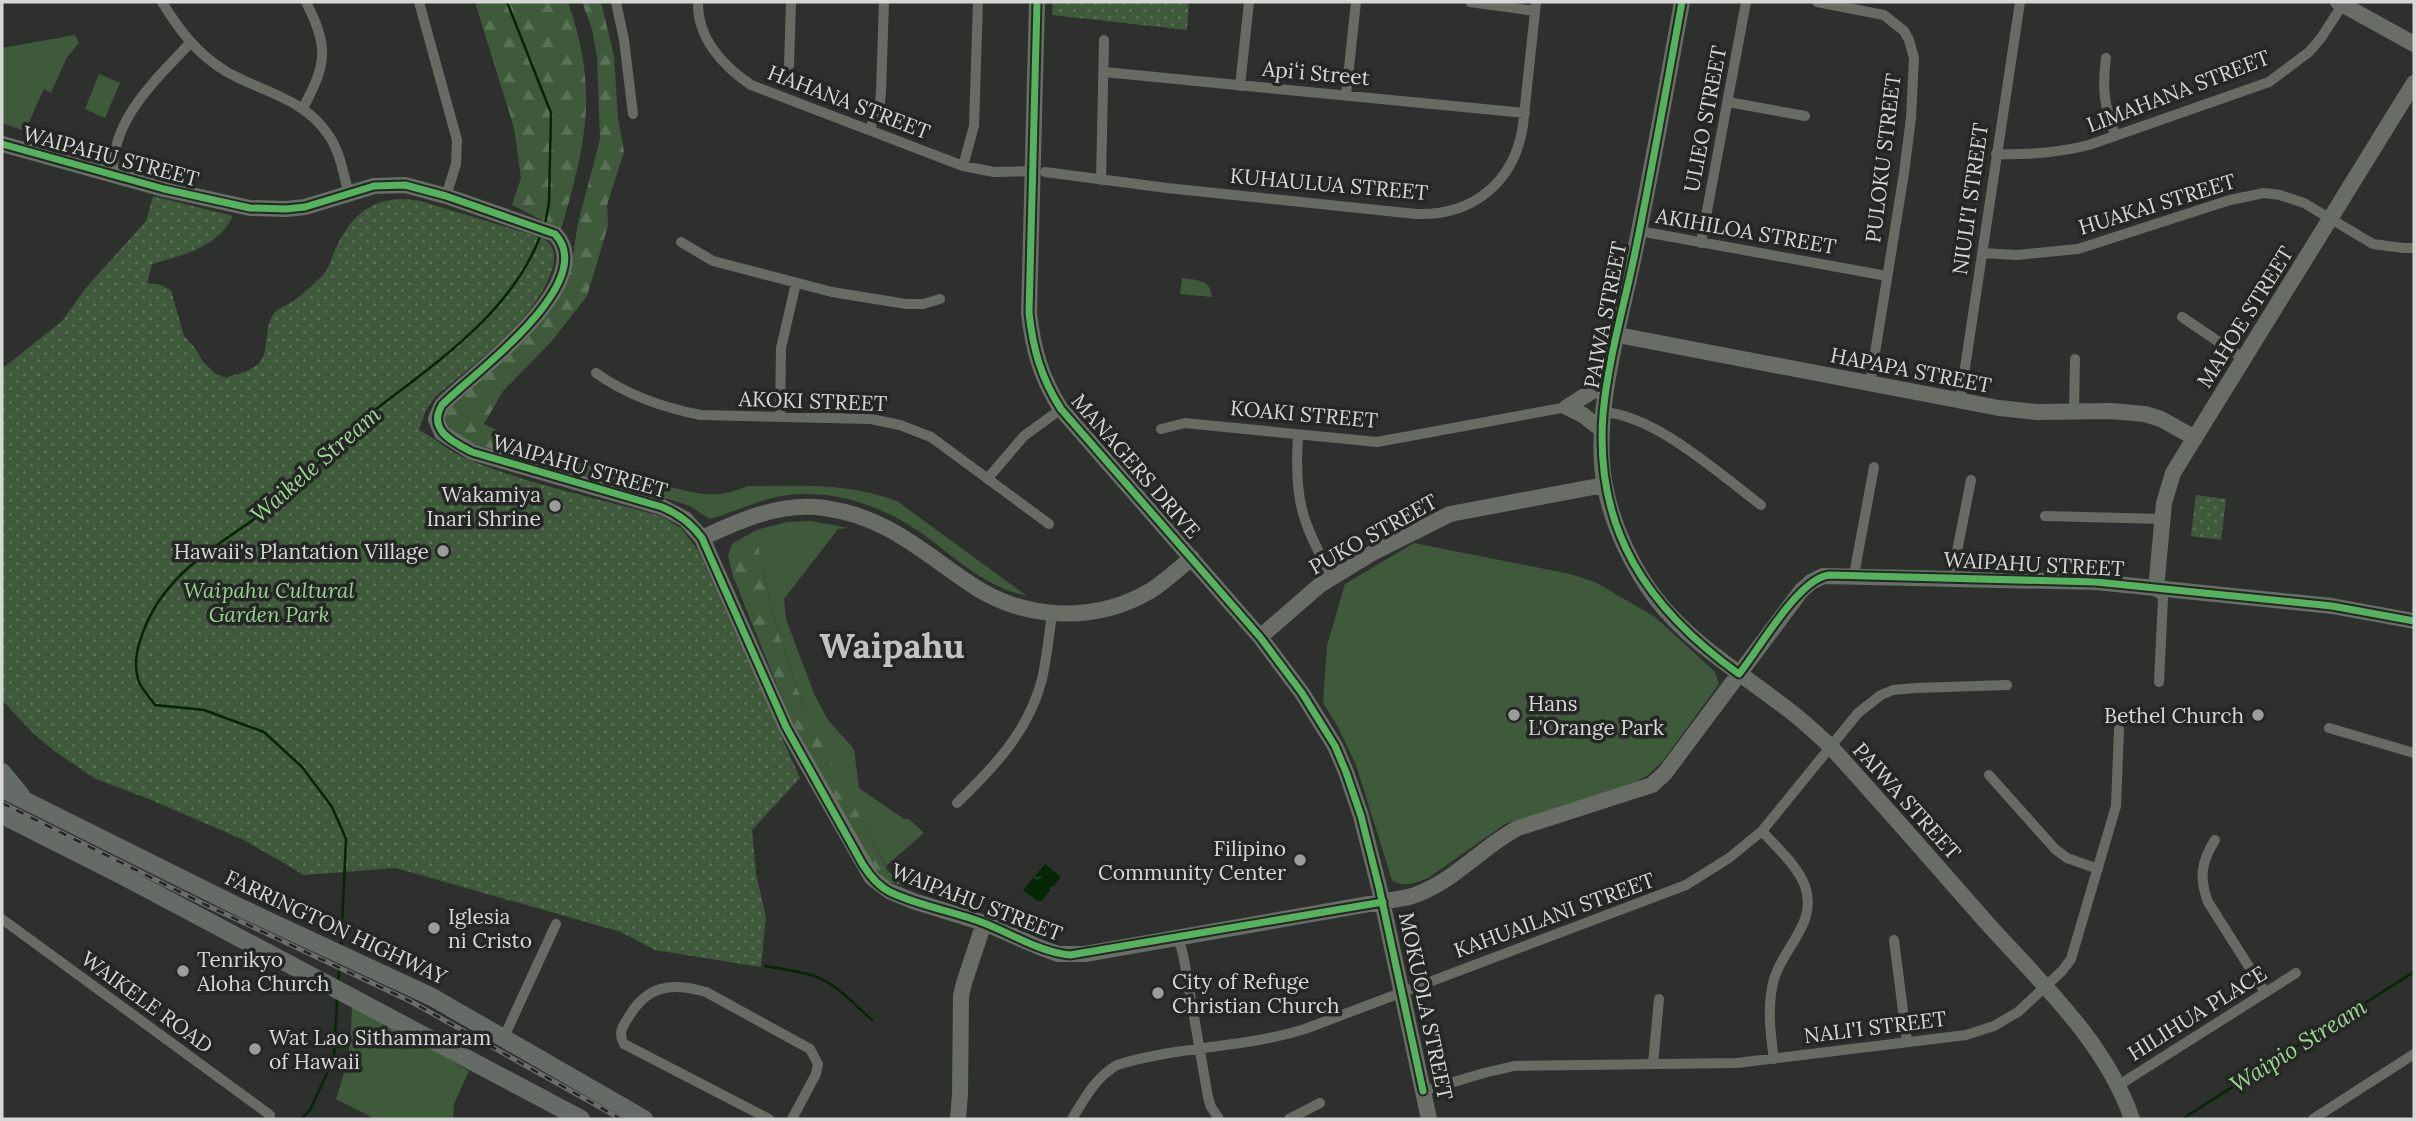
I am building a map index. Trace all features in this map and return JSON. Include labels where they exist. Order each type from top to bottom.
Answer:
[{"type":"main road","points":[[2,772],[26,800]]},
{"type":"main road","name":"FARRINGTON HIGHWAY","points":[[2,789],[432,997],[644,1119]]},
{"type":"main road","points":[[2,815],[121,875],[581,1119]]},
{"type":"street","points":[[162,2],[190,43],[203,55],[227,72],[303,108],[322,126],[334,144],[349,194]]},
{"type":"street","points":[[303,108],[319,77],[323,56],[317,25],[306,2]]},
{"type":"street","points":[[419,2],[457,140],[456,164],[446,196]]},
{"type":"street","points":[[616,2],[624,40],[633,114]]},
{"type":"street","name":"HAHANA STREET","points":[[698,2],[701,21],[711,45],[726,66],[758,88],[964,166],[994,172],[1039,172]]},
{"type":"street","points":[[789,66],[791,2]]},
{"type":"street","points":[[870,129],[880,103],[884,2]]},
{"type":"street","points":[[964,166],[974,127],[978,2]]},
{"type":"street","name":"MANAGERS DRIVE","points":[[1037,2],[1039,172],[1029,313],[1031,336],[1042,374],[1061,409],[1260,637],[1302,694],[1335,746],[1356,798],[1382,902]]},
{"type":"street","points":[[1240,86],[1249,2]]},
{"type":"street","points":[[1346,96],[1356,2]]},
{"type":"street","points":[[1470,2],[1535,7]]},
{"type":"street","name":"PAIWA STREET","points":[[1682,2],[1639,231],[1607,382],[1602,430],[1604,485],[1621,536],[1655,597],[1683,629],[1780,703],[1830,746],[2045,988],[2098,1051],[2119,1085],[2132,1119]]},
{"type":"street","name":"ULIEO STREET","points":[[1701,243],[1746,2]]},
{"type":"street","name":"PULOKU STREET","points":[[1817,2],[1884,15],[1904,32],[1914,58],[1911,118],[1870,384]]},
{"type":"street","name":"NIULI'I STREET","points":[[1960,401],[2020,2]]},
{"type":"street","points":[[2340,3],[2414,44]]},
{"type":"street","name":"LIMAHANA STREET","points":[[1996,154],[2035,155],[2089,145],[2269,82],[2309,52],[2326,31],[2340,3]]},
{"type":"street","name":"KUHAULUA STREET","points":[[1039,172],[1416,214],[1442,213],[1460,208],[1487,192],[1502,177],[1519,145],[1525,113],[1535,7]]},
{"type":"street","points":[[1101,180],[1104,40]]},
{"type":"street","points":[[113,175],[116,145],[127,117],[143,93],[190,43]]},
{"type":"street","points":[[2106,58],[2103,85],[2106,108],[2115,135]]},
{"type":"street","name":"Apiʻi Street","points":[[1104,72],[1525,113]]},
{"type":"street","name":"MAHOE STREET","points":[[2156,589],[2162,519],[2168,486],[2414,83]]},
{"type":"street","points":[[1728,102],[1805,116]]},
{"type":"street","name":"WAIPAHU STREET","points":[[2,144],[229,205],[270,209],[304,207],[374,186],[396,184],[446,196],[548,230],[559,239],[564,254],[562,271],[551,295],[536,318],[520,335],[442,405],[436,419],[438,426],[449,439],[472,453],[662,507],[685,519],[702,538],[786,727],[872,878],[889,891],[913,901],[984,923],[1039,947],[1070,955],[1409,897],[1433,888],[1502,836],[1518,828],[1651,785],[1665,773],[1805,586],[1823,576],[2089,581],[2332,606],[2414,621]]},
{"type":"street","name":"HUAKAI STREET","points":[[1982,253],[2017,255],[2078,250],[2230,200],[2264,193],[2292,198],[2373,244],[2414,248]]},
{"type":"street","name":"AKIHILOA STREET","points":[[1639,231],[1887,276]]},
{"type":"street","points":[[681,242],[713,261],[832,292],[906,304],[923,304],[940,299]]},
{"type":"street","points":[[780,418],[781,348],[796,283]]},
{"type":"street","points":[[2182,317],[2244,359]]},
{"type":"street","name":"HAPAPA STREET","points":[[1618,335],[1960,401],[2037,412],[2145,414],[2161,419],[2195,438]]},
{"type":"street","points":[[2074,412],[2075,359]]},
{"type":"street","name":"AKOKI STREET","points":[[596,373],[617,388],[688,413],[723,417],[871,419],[900,425],[931,437],[1049,524]]},
{"type":"street","points":[[1567,407],[1607,382]]},
{"type":"street","points":[[1567,407],[1583,415],[1602,430]]},
{"type":"street","name":"KOAKI STREET","points":[[1161,429],[1185,423],[1357,441],[1395,440],[1567,407]]},
{"type":"street","points":[[988,478],[1024,436],[1061,409]]},
{"type":"street","points":[[1604,412],[1622,414],[1652,427],[1761,505]]},
{"type":"street","points":[[1298,435],[1297,477],[1301,508],[1310,537],[1332,577]]},
{"type":"street","points":[[1854,575],[1874,467]]},
{"type":"street","points":[[1952,577],[1971,480]]},
{"type":"street","name":"PUKO STREET","points":[[1260,637],[1332,577],[1374,552],[1450,514],[1604,485]]},
{"type":"street","points":[[702,538],[752,516],[781,509],[822,508],[848,512],[894,531],[989,596],[1010,605],[1052,614],[1088,613],[1123,604],[1152,590],[1192,558]]},
{"type":"street","points":[[2045,516],[2162,519]]},
{"type":"street","points":[[2156,589],[2163,598],[2159,682]]},
{"type":"street","points":[[957,803],[1002,757],[1028,717],[1041,682],[1052,614]]},
{"type":"street","name":"KAHUAILANI STREET","points":[[1072,1119],[1095,1083],[1117,1065],[1290,1034],[1686,885],[1729,858],[1762,831],[1868,702],[1894,690],[2007,685]]},
{"type":"street","points":[[2329,728],[2414,753]]},
{"type":"street","name":"NALI'I STREET","points":[[1423,1091],[1514,1066],[1728,1064],[1965,1035],[1986,1030],[2010,1018],[2063,971],[2071,959],[2116,806],[2119,729]]},
{"type":"street","points":[[1989,775],[2055,849],[2079,864],[2098,869]]},
{"type":"street","points":[[1762,831],[1798,873],[1809,904],[1804,926],[1780,964],[1772,989],[1770,1014],[1774,1059]]},
{"type":"street","points":[[2215,840],[2203,860],[2202,887],[2265,992]]},
{"type":"street","name":"MOKUOLA STREET","points":[[1382,902],[1429,1119]]},
{"type":"street","name":"WAIKELE ROAD","points":[[2,919],[270,1115]]},
{"type":"street","points":[[958,1119],[961,996],[984,923]]},
{"type":"street","points":[[503,1037],[555,925]]},
{"type":"street","points":[[1178,938],[1208,1097],[1219,1119]]},
{"type":"street","points":[[1894,940],[1907,1042]]},
{"type":"street","name":"HILIHUA PLACE","points":[[2119,1085],[2295,973]]},
{"type":"street","points":[[769,1119],[624,1044],[620,1038],[621,1031],[641,999],[649,993],[669,988],[692,988],[706,992],[810,1049],[818,1065],[816,1074],[792,1119]]},
{"type":"street","points":[[1653,1065],[1659,999]]},
{"type":"street","points":[[2313,1119],[2414,1054]]},
{"type":"street","points":[[1289,1119],[1320,1103]]},
{"type":"green space","points":[[475,2],[568,2],[583,63],[586,117],[577,170],[561,230],[512,205],[521,178],[514,128]]},
{"type":"green space","points":[[582,2],[601,2],[614,56],[618,118],[624,152],[607,205],[608,226],[587,296],[551,342],[503,391],[484,424],[528,446],[579,463],[671,487],[668,499],[464,441],[450,431],[444,419],[446,412],[527,338],[551,310],[569,279],[578,223],[600,139],[597,57],[592,29]]},
{"type":"green space","points":[[1053,2],[1189,2],[1187,30],[1052,15]]},
{"type":"green space","points":[[75,35],[79,43],[67,57],[51,93],[44,89],[25,131],[2,123],[2,48]]},
{"type":"green space","points":[[99,74],[120,83],[105,118],[85,109]]},
{"type":"green space","name":"Waipahu Cultural Garden Park","points":[[153,196],[233,216],[209,243],[152,264],[147,283],[171,290],[184,336],[203,362],[216,374],[226,378],[249,370],[261,361],[271,318],[275,312],[298,298],[322,276],[343,234],[360,214],[370,207],[393,200],[421,201],[542,238],[550,244],[554,256],[552,270],[532,307],[502,340],[435,397],[426,410],[419,430],[459,455],[489,467],[537,483],[661,516],[681,528],[698,550],[800,778],[752,830],[756,874],[766,917],[761,967],[655,950],[621,932],[396,868],[304,875],[244,840],[96,779],[54,751],[2,700],[2,369],[62,321],[85,289],[146,221]]},
{"type":"green space","points":[[1182,278],[1206,284],[1212,297],[1180,294]]},
{"type":"green space","points":[[748,486],[842,488],[897,501],[1027,596],[1002,588],[978,575],[918,531],[863,503],[823,495],[781,496],[710,519],[690,506],[668,499],[671,487],[718,494]]},
{"type":"green space","points":[[2196,495],[2226,499],[2221,540],[2191,536]]},
{"type":"green space","points":[[811,521],[849,528],[838,529],[784,599],[786,619],[815,696],[828,720],[854,749],[859,788],[904,819],[909,819],[924,833],[886,866],[835,772],[808,714],[783,646],[764,577],[756,530],[787,522]]},
{"type":"green space","points":[[756,530],[776,624],[808,714],[888,871],[905,886],[888,881],[876,871],[791,720],[733,576],[728,556],[732,544]]},
{"type":"green space","name":"Hans L'Orange Park","points":[[1414,543],[1570,574],[1595,582],[1655,617],[1715,672],[1719,684],[1662,762],[1648,775],[1636,782],[1505,824],[1428,878],[1406,884],[1392,880],[1356,765],[1323,703],[1327,646],[1345,584]]},
{"type":"green space","points":[[352,1006],[469,1071],[454,1104],[453,1119],[375,1119],[336,1099],[348,1054]]},
{"type":"water","points":[[1045,864],[1061,877],[1040,903],[1023,890]]},
{"type":"waterway","name":"Waikele Stream","points":[[507,2],[551,113],[549,203],[545,224]]},
{"type":"waterway","name":"Waikele Stream","points":[[341,946],[346,839],[332,807],[302,767],[264,732],[204,710],[155,705],[138,679],[138,646],[157,604],[172,584],[209,551],[290,492],[357,424],[461,342],[507,294],[540,237]]},
{"type":"waterway","name":"Waikele Stream","points":[[338,981],[340,963]]},
{"type":"waterway","points":[[765,966],[814,976],[830,984],[872,1020]]},
{"type":"waterway","name":"Waipio Stream","points":[[2182,1119],[2414,972]]},
{"type":"waterway","name":"Waikele Stream","points":[[301,1119],[310,1110],[334,1058],[337,998]]},
{"type":"railway","points":[[2,803],[206,905],[410,1001],[621,1119]]},
{"type":"cycle path","points":[[1037,2],[1029,313],[1039,363],[1061,409],[1260,637],[1302,693],[1335,746],[1361,816],[1423,1091]]},
{"type":"cycle path","points":[[1682,2],[1641,222],[1609,374],[1603,414],[1603,456],[1608,494],[1618,530],[1633,563],[1654,594],[1678,622],[1707,649],[1739,674],[1792,601],[1817,579],[1829,575],[2096,582],[2332,606],[2414,621]]},
{"type":"cycle path","points":[[2,144],[164,189],[250,208],[305,207],[374,186],[405,185],[446,196],[555,234],[565,254],[561,277],[547,302],[503,351],[442,405],[438,414],[440,428],[450,439],[472,452],[662,507],[694,528],[702,538],[786,727],[863,865],[875,880],[890,892],[984,923],[1048,950],[1070,955],[1383,902]]},
{"type":"place","name":"Wakamiya Inari Shrine","points":[[555,506]]},
{"type":"place","name":"Hawaii's Plantation Village","points":[[443,551]]},
{"type":"place","name":"Hans L'Orange Park","points":[[1514,715]]},
{"type":"place","name":"Bethel Church","points":[[2258,715]]},
{"type":"place","name":"Filipino Community Center","points":[[1300,860]]},
{"type":"place","name":"Iglesia ni Cristo","points":[[434,928]]},
{"type":"place","name":"Tenrikyo Aloha Church","points":[[183,971]]},
{"type":"place","name":"City of Refuge Christian Church","points":[[1158,993]]},
{"type":"place","name":"Wat Lao Sithammaram of Hawaii","points":[[255,1049]]},
{"type":"district","name":"Waipahu","points":[[892,645]]}]
